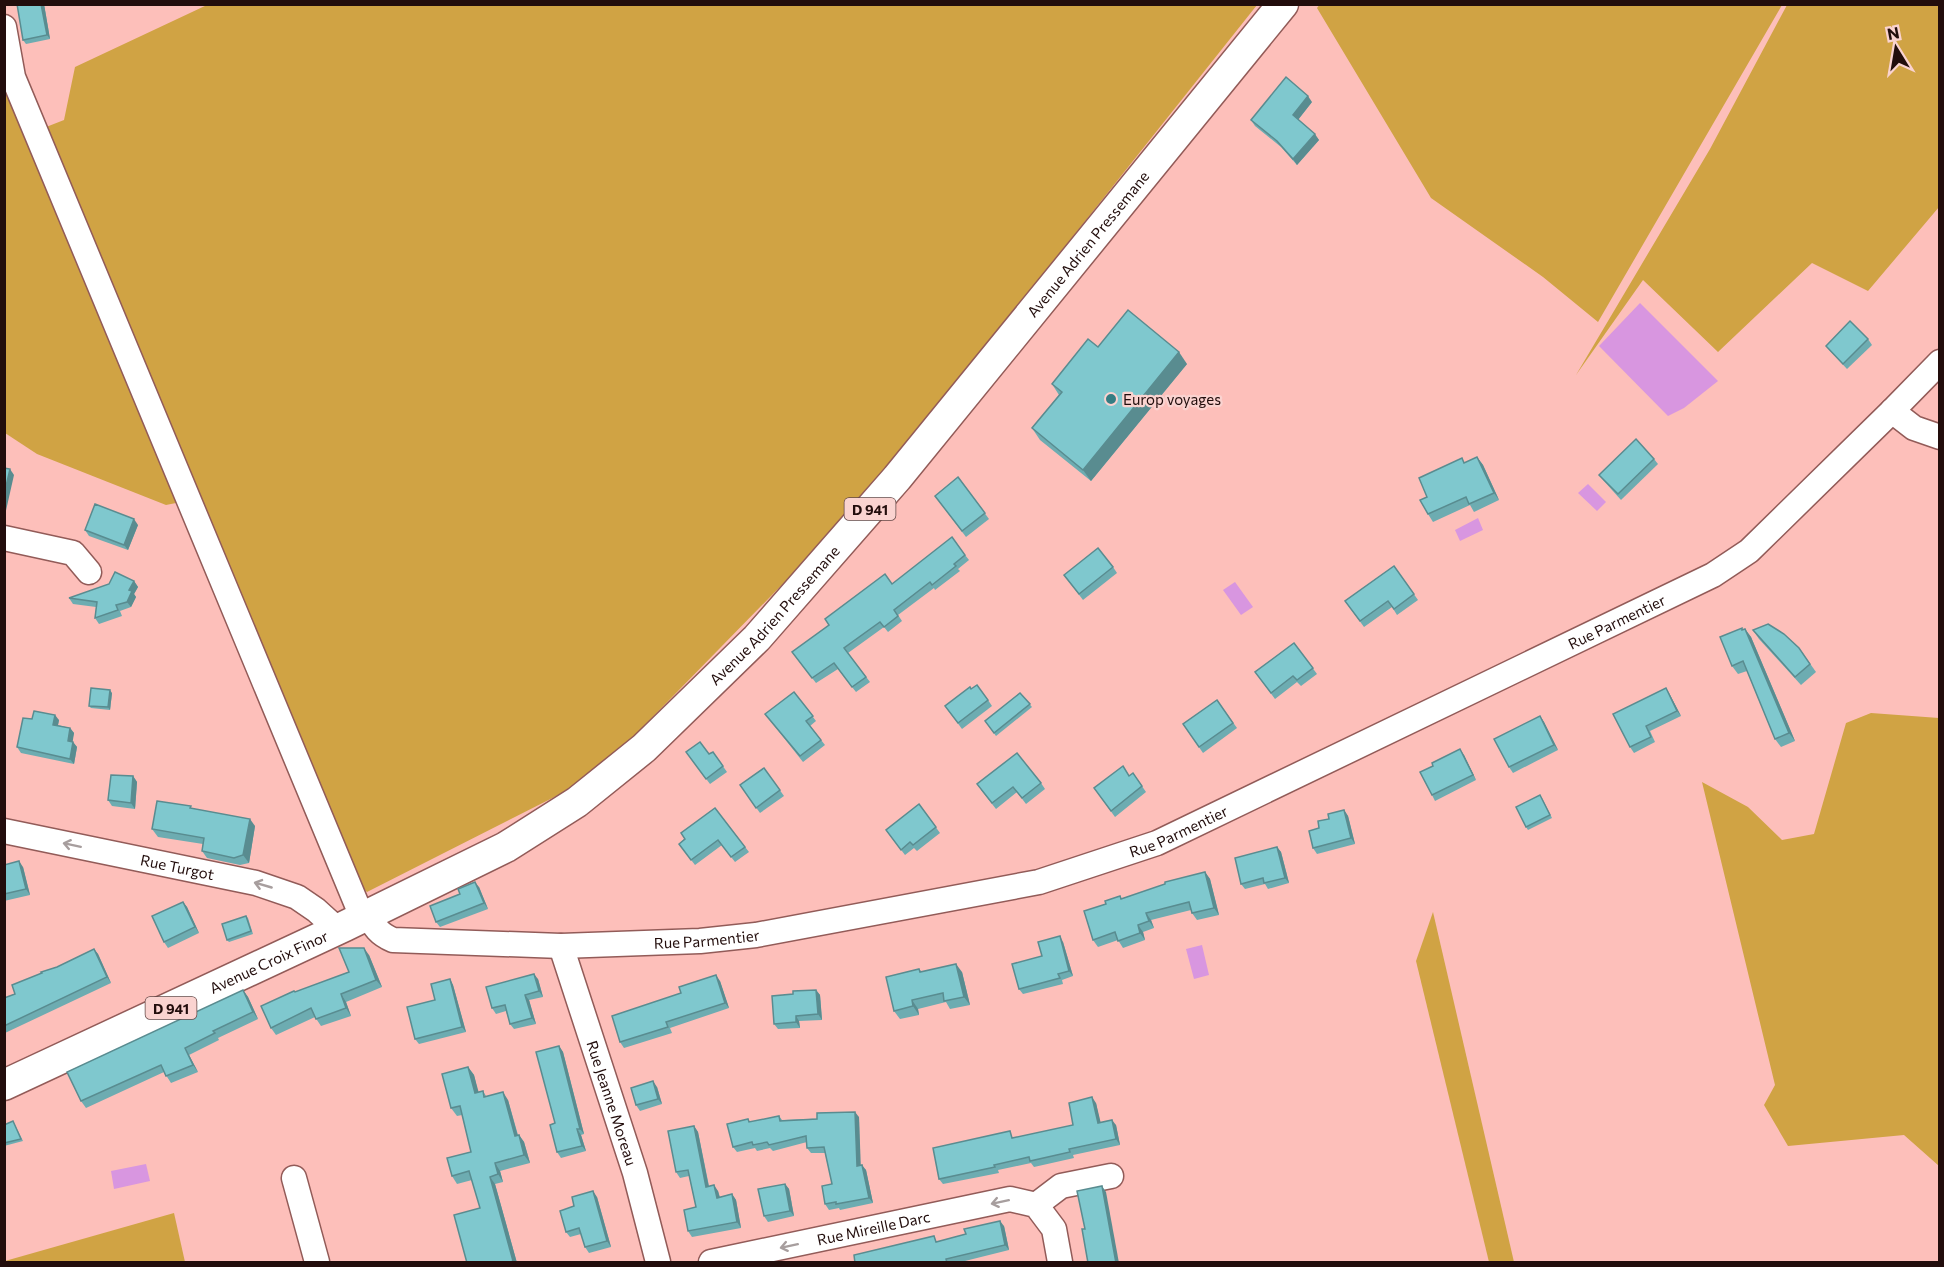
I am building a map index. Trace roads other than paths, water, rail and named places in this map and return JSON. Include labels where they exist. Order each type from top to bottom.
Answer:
[{"type":"main road","name":"Avenue Adrien Pressemane","points":[[356,920],[506,847],[577,802],[644,748],[758,638],[897,478],[1283,4]]},
{"type":"main road","name":"Avenue Croix Finor","points":[[4,1085],[356,920]]},
{"type":"street","points":[[4,27],[13,77],[356,920]]},
{"type":"street","name":"Rue Parmentier","points":[[356,920],[393,940],[561,946],[700,941],[756,935],[1039,882],[1157,843],[1713,575],[1749,551],[1940,362]]},
{"type":"street","points":[[1892,411],[1914,428],[1940,437]]},
{"type":"street","points":[[4,538],[73,553],[89,572]]},
{"type":"street","name":"Rue Turgot","points":[[4,831],[256,883],[297,897],[316,910],[356,920]]},
{"type":"street","name":"Rue Jeanne Moreau","points":[[561,946],[635,1173],[658,1263]]},
{"type":"street","points":[[1060,1263],[1054,1229],[1036,1205],[1060,1186],[1111,1176]]},
{"type":"street","points":[[294,1178],[317,1263]]},
{"type":"street","name":"Rue Mireille Darc","points":[[711,1263],[1010,1200],[1036,1205]]},
{"type":"place","name":"Europ voyages","points":[[1111,399]]}]
